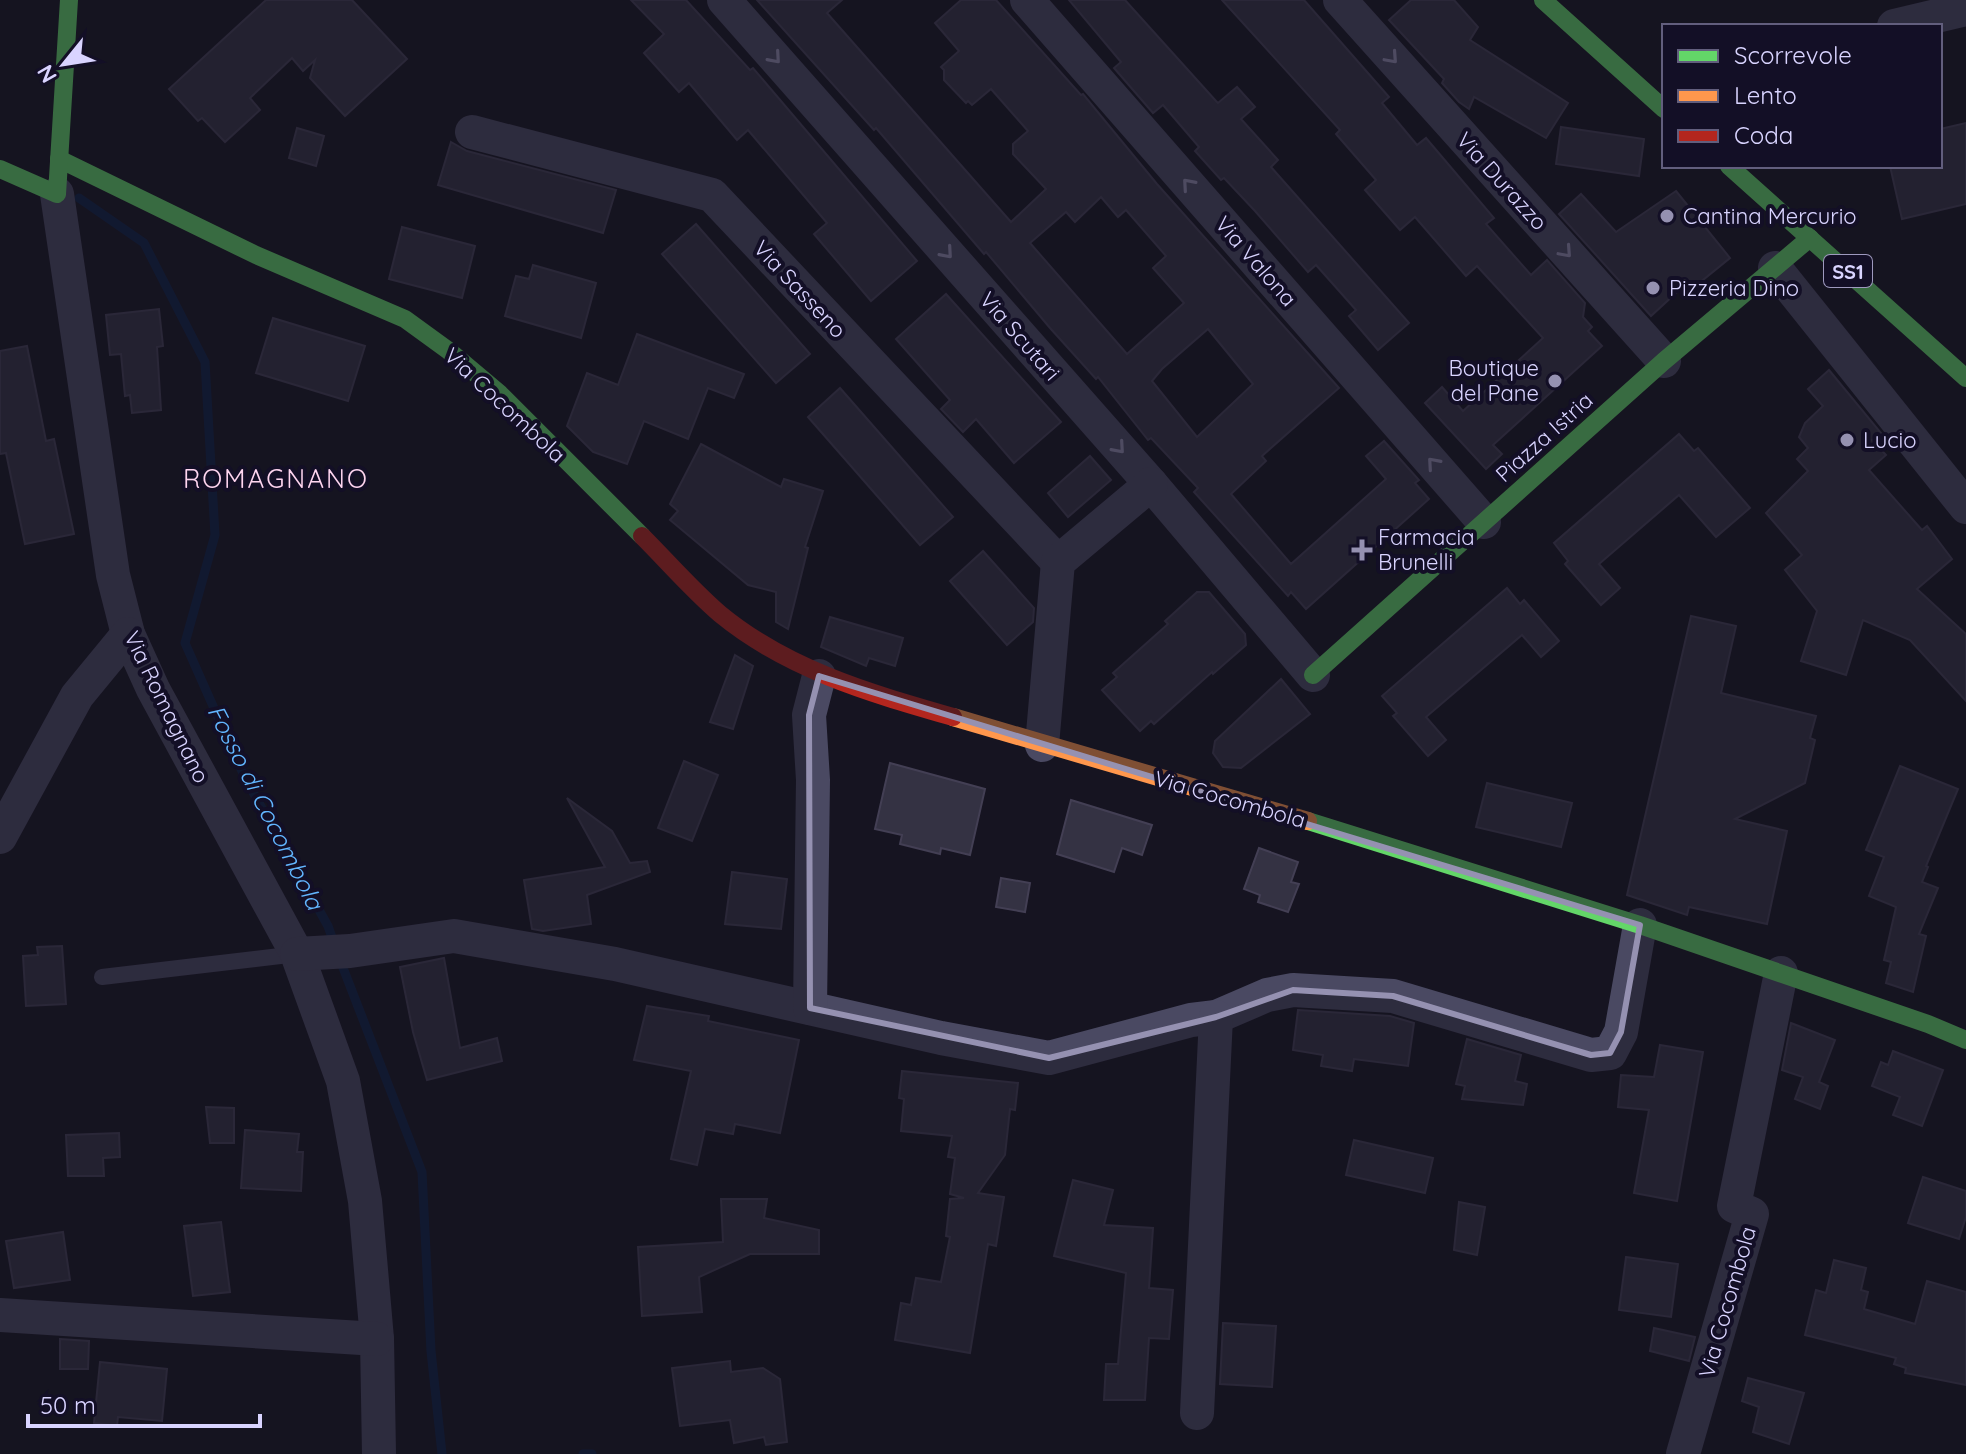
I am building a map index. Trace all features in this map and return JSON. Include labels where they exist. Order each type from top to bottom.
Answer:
[{"type":"street","name":"Via Romagnano","points":[[69,0],[57,194],[113,575],[128,634],[153,689],[306,953],[343,1081],[365,1201],[377,1339],[379,1454]]},
{"type":"street","name":"Via Scutari","points":[[724,0],[1151,484],[1313,675]]},
{"type":"street","name":"Via Valona","points":[[1027,0],[1484,522]]},
{"type":"street","name":"Via Durazzo","points":[[1340,0],[1664,361]]},
{"type":"street","points":[[1543,0],[1651,83],[1662,105]]},
{"type":"street","points":[[1902,24],[1966,9]]},
{"type":"street","name":"Via Sasseno","points":[[472,132],[712,195],[1058,562]]},
{"type":"street","name":"Via Cocombola","points":[[59,159],[256,255],[405,319],[500,394],[719,613],[757,641],[819,676],[1042,745],[1322,825],[1640,925],[1928,1024],[1966,1040]]},
{"type":"street","name":"SS1","points":[[1731,168],[1966,378]]},
{"type":"street","points":[[0,169],[57,194]]},
{"type":"street","name":"Piazza Istria","points":[[1313,675],[1664,361],[1810,238]]},
{"type":"street","points":[[1775,268],[1966,507]]},
{"type":"street","points":[[1042,745],[1058,562],[1151,484]]},
{"type":"street","points":[[0,837],[77,696],[128,634]]},
{"type":"street","points":[[810,1008],[813,780],[809,715],[819,676]]},
{"type":"street","points":[[306,953],[350,951],[454,936],[615,964],[941,1038],[1049,1058],[1191,1020],[1216,1017],[1267,995],[1293,990],[1393,996],[1591,1055],[1610,1053],[1621,1032],[1640,925]]},
{"type":"street","name":"Via Cocombola","points":[[1683,1454],[1752,1214],[1734,1206],[1781,973]]},
{"type":"street","points":[[1197,1413],[1216,1017]]},
{"type":"street","points":[[0,1315],[377,1339]]},
{"type":"lane","points":[[102,977],[306,953]]},
{"type":"highlighted area","points":[[819,676],[1640,925],[1621,1032],[1610,1053],[1591,1055],[1393,996],[1293,990],[1216,1017],[1049,1058],[810,1008],[809,715]]},
{"type":"building","points":[[266,0],[352,0],[407,59],[345,116],[310,78],[315,60],[303,71],[292,58],[250,98],[260,110],[225,142],[202,118],[198,121],[169,89]]},
{"type":"building","points":[[631,0],[686,0],[750,70],[753,68],[917,261],[871,301],[814,234],[827,223],[748,130],[737,140],[689,83],[679,92],[644,53],[664,34]]},
{"type":"building","points":[[757,0],[842,0],[827,13],[1011,222],[1046,189],[1013,154],[1013,144],[1028,131],[991,89],[972,105],[968,101],[966,103],[944,80],[941,67],[959,51],[935,23],[961,0],[996,0],[1083,94],[1157,184],[1339,388],[1262,456],[1266,461],[1231,494],[1291,564],[1386,479],[1366,456],[1384,441],[1419,480],[1415,483],[1429,499],[1306,609],[1291,592],[1288,596],[1194,492],[1198,488],[1151,438],[1148,440],[1098,377],[1096,379],[1050,328],[986,252],[984,254],[876,128],[874,130]],"holes":[[[1101,197],[1118,217],[1126,210],[1166,256],[1153,268],[1184,303],[1127,354],[1030,243],[1066,212],[1075,222]],[[1208,329],[1253,384],[1197,437],[1152,381]]]},
{"type":"building","points":[[1069,0],[1125,0],[1218,103],[1237,87],[1255,107],[1241,119],[1278,160],[1271,167],[1409,323],[1378,350],[1349,316],[1356,310],[1316,265],[1308,272],[1255,211],[1195,151],[1199,147],[1163,105],[1153,113],[1114,68],[1121,62]]},
{"type":"building","points":[[1222,0],[1304,0],[1389,97],[1382,103],[1417,145],[1426,138],[1494,218],[1486,224],[1531,275],[1547,260],[1585,303],[1583,317],[1592,327],[1588,331],[1602,346],[1493,445],[1502,454],[1486,469],[1425,403],[1442,387],[1463,411],[1543,338],[1477,266],[1466,276],[1415,217],[1400,230],[1365,190],[1376,180],[1336,134],[1340,130]]},
{"type":"building","points":[[1411,0],[1454,0],[1478,27],[1470,40],[1568,103],[1546,138],[1474,97],[1469,109],[1459,102],[1442,83],[1444,79],[1389,20]]},
{"type":"building","points":[[1966,123],[1966,204],[1902,219],[1890,168],[1942,168],[1942,129]]},
{"type":"building","points":[[1561,127],[1644,139],[1639,176],[1556,164]]},
{"type":"building","points":[[297,128],[324,136],[316,166],[289,158]]},
{"type":"building","points":[[451,142],[467,151],[616,190],[603,233],[438,185]]},
{"type":"building","points":[[1676,191],[1730,258],[1693,288],[1688,282],[1651,316],[1559,214],[1581,194],[1616,232]]},
{"type":"building","points":[[696,224],[810,354],[776,383],[662,254]]},
{"type":"building","points":[[402,227],[475,246],[462,298],[389,279]]},
{"type":"building","points":[[533,265],[596,283],[581,338],[505,316],[516,276],[529,279]]},
{"type":"building","points":[[946,294],[1061,422],[1014,463],[976,419],[963,432],[941,409],[950,400],[896,339]]},
{"type":"building","points":[[159,309],[163,346],[157,347],[161,410],[132,413],[130,395],[125,396],[121,354],[110,355],[106,315]]},
{"type":"building","points":[[273,318],[365,346],[348,401],[256,373]]},
{"type":"building","points":[[637,334],[744,374],[734,398],[708,388],[688,439],[644,421],[627,464],[593,452],[567,426],[587,373],[618,385]]},
{"type":"building","points":[[27,346],[46,441],[54,439],[74,534],[25,544],[6,453],[0,454],[0,351]]},
{"type":"building","points":[[1829,370],[1881,433],[1872,440],[1886,455],[1869,470],[1922,530],[1927,526],[1952,559],[1917,589],[1966,634],[1966,701],[1910,640],[1863,620],[1846,675],[1801,661],[1817,611],[1785,570],[1802,555],[1766,513],[1808,471],[1797,459],[1808,448],[1799,437],[1805,423],[1823,406],[1808,389]]},
{"type":"building","points":[[840,388],[953,517],[920,545],[808,417]]},
{"type":"building","points":[[1679,434],[1694,451],[1698,448],[1750,508],[1716,537],[1679,495],[1599,564],[1620,588],[1601,605],[1565,564],[1568,561],[1554,543]]},
{"type":"building","points":[[701,444],[781,487],[784,479],[823,491],[805,547],[808,548],[788,629],[776,622],[776,592],[748,585],[670,520],[678,511],[670,504]]},
{"type":"building","points":[[1090,456],[1111,480],[1068,517],[1048,493]]},
{"type":"building","points":[[983,551],[1034,608],[1033,622],[1007,645],[950,581]]},
{"type":"building","points":[[1507,588],[1520,604],[1524,600],[1559,641],[1541,657],[1522,635],[1426,717],[1446,740],[1428,756],[1393,716],[1397,713],[1382,696]]},
{"type":"building","points":[[1197,592],[1209,592],[1245,634],[1246,645],[1154,724],[1151,721],[1140,731],[1102,690],[1117,677],[1113,673],[1168,624],[1165,621]]},
{"type":"building","points":[[1691,616],[1736,626],[1721,693],[1816,716],[1810,738],[1815,740],[1805,783],[1735,819],[1787,831],[1767,924],[1689,907],[1687,915],[1627,895]]},
{"type":"building","points":[[830,617],[903,638],[895,666],[869,658],[866,666],[821,647]]},
{"type":"building","points":[[735,655],[753,666],[733,729],[710,722]]},
{"type":"building","points":[[1281,679],[1310,714],[1241,768],[1223,767],[1213,753],[1215,741]]},
{"type":"building","points":[[684,761],[718,775],[692,841],[658,828]]},
{"type":"building","points":[[890,763],[985,789],[970,855],[941,848],[940,854],[900,844],[902,835],[875,829]]},
{"type":"building","points":[[1900,766],[1958,789],[1922,882],[1938,888],[1919,934],[1926,936],[1913,992],[1886,983],[1891,962],[1884,960],[1896,907],[1869,896],[1884,857],[1866,850]]},
{"type":"building","points":[[1487,783],[1572,803],[1561,847],[1476,827]]},
{"type":"building","points":[[567,798],[612,831],[630,863],[647,861],[650,872],[587,895],[591,924],[543,931],[532,929],[524,880],[605,867]]},
{"type":"building","points":[[1071,800],[1152,825],[1142,855],[1122,848],[1114,872],[1057,854]]},
{"type":"building","points":[[1259,848],[1298,862],[1291,882],[1299,884],[1288,912],[1258,902],[1260,895],[1244,889]]},
{"type":"building","points":[[732,872],[787,879],[781,929],[725,924]]},
{"type":"building","points":[[1001,878],[1030,883],[1025,912],[996,907]]},
{"type":"building","points":[[62,946],[66,1004],[26,1006],[23,956],[38,955],[37,947]]},
{"type":"building","points":[[444,958],[460,1048],[497,1038],[502,1061],[427,1080],[413,1032],[400,967]]},
{"type":"building","points":[[647,1006],[709,1016],[708,1021],[799,1040],[780,1133],[735,1124],[733,1134],[705,1129],[697,1165],[671,1159],[691,1071],[634,1060]]},
{"type":"building","points":[[1298,1010],[1390,1016],[1414,1023],[1408,1066],[1354,1059],[1352,1071],[1321,1066],[1323,1055],[1293,1050]]},
{"type":"building","points":[[1791,1023],[1835,1040],[1819,1082],[1828,1086],[1820,1109],[1795,1099],[1803,1077],[1782,1070]]},
{"type":"building","points":[[1467,1039],[1521,1055],[1515,1081],[1527,1084],[1523,1105],[1462,1099],[1465,1086],[1456,1084]]},
{"type":"building","points":[[1660,1045],[1703,1052],[1677,1201],[1634,1193],[1649,1110],[1618,1107],[1621,1075],[1654,1077]]},
{"type":"building","points":[[1893,1051],[1943,1070],[1922,1126],[1893,1115],[1900,1097],[1872,1086],[1881,1062],[1888,1065]]},
{"type":"building","points":[[902,1071],[1018,1083],[1015,1110],[1010,1109],[1005,1155],[978,1193],[1004,1197],[996,1246],[988,1244],[970,1353],[895,1340],[901,1303],[911,1305],[916,1278],[941,1282],[950,1237],[946,1236],[950,1199],[964,1198],[950,1194],[955,1158],[948,1157],[952,1136],[901,1131],[904,1099],[899,1098]]},
{"type":"building","points":[[206,1107],[234,1108],[234,1143],[210,1143]]},
{"type":"building","points":[[245,1130],[299,1134],[297,1152],[303,1152],[301,1191],[241,1188]]},
{"type":"building","points":[[119,1133],[120,1157],[103,1158],[104,1176],[68,1176],[66,1135]]},
{"type":"building","points":[[1354,1140],[1433,1158],[1425,1193],[1346,1175]]},
{"type":"building","points":[[1923,1177],[1966,1191],[1966,1217],[1959,1239],[1908,1223]]},
{"type":"building","points":[[1073,1180],[1113,1190],[1104,1225],[1153,1228],[1149,1288],[1173,1290],[1169,1339],[1149,1338],[1145,1400],[1104,1400],[1106,1364],[1118,1364],[1126,1273],[1054,1256]]},
{"type":"building","points":[[721,1199],[767,1199],[764,1218],[819,1230],[819,1254],[750,1254],[699,1277],[702,1312],[642,1316],[638,1247],[723,1242]]},
{"type":"building","points":[[1459,1202],[1485,1207],[1477,1255],[1454,1250]]},
{"type":"building","points":[[221,1222],[230,1292],[193,1296],[184,1226]]},
{"type":"building","points":[[63,1232],[70,1280],[14,1288],[6,1241]]},
{"type":"building","points":[[1626,1257],[1678,1264],[1671,1317],[1619,1310]]},
{"type":"building","points":[[1834,1260],[1866,1268],[1861,1290],[1868,1292],[1864,1309],[1915,1324],[1927,1281],[1966,1292],[1966,1385],[1905,1373],[1906,1368],[1894,1364],[1896,1358],[1805,1335],[1816,1290],[1826,1293]]},
{"type":"building","points":[[1223,1323],[1276,1326],[1272,1387],[1220,1384]]},
{"type":"building","points":[[1654,1328],[1695,1337],[1689,1361],[1650,1351]]},
{"type":"building","points":[[60,1339],[89,1341],[88,1369],[60,1369]]},
{"type":"building","points":[[730,1361],[731,1372],[763,1368],[780,1379],[787,1442],[766,1445],[764,1437],[734,1443],[730,1420],[680,1426],[672,1368]]},
{"type":"building","points":[[100,1362],[167,1369],[162,1421],[118,1417],[117,1426],[94,1423]]},
{"type":"building","points":[[1748,1378],[1804,1393],[1789,1444],[1753,1432],[1759,1407],[1742,1401]]},
{"type":"waterway","name":"Fosso di Cocombola","points":[[79,198],[144,243],[205,362],[215,535],[185,643],[245,778],[328,926],[335,946]]},
{"type":"waterway","name":"Fosso di Cocombola","points":[[340,960],[422,1172],[431,1351],[442,1454]]},
{"type":"waterway","name":"Fosso di Cocombola","points":[[583,1454],[592,1454]]},
{"type":"traffic: fast","points":[[0,169],[57,194],[69,0]]},
{"type":"traffic: fast","points":[[1543,0],[1662,107]]},
{"type":"traffic: fast","points":[[59,159],[256,255],[405,319],[500,394],[642,536]]},
{"type":"traffic: fast","points":[[1731,168],[1966,378]]},
{"type":"traffic: fast","points":[[1313,675],[1664,361],[1810,238]]},
{"type":"traffic: fast","points":[[1308,821],[1640,925],[1928,1024],[1966,1040]]},
{"type":"traffic: slow","points":[[953,717],[1308,821]]},
{"type":"traffic: jam","points":[[642,536],[720,614],[773,650],[831,678],[953,717]]},
{"type":"place","name":"Cantina Mercurio","points":[[1667,216]]},
{"type":"place","name":"Pizzeria Dino","points":[[1653,288]]},
{"type":"place","name":"Boutique del Pane","points":[[1555,381]]},
{"type":"place","name":"Lucio","points":[[1847,440]]},
{"type":"place","name":"Farmacia Brunelli","points":[[1362,550]]},
{"type":"district","name":"ROMAGNANO","points":[[276,478]]}]
